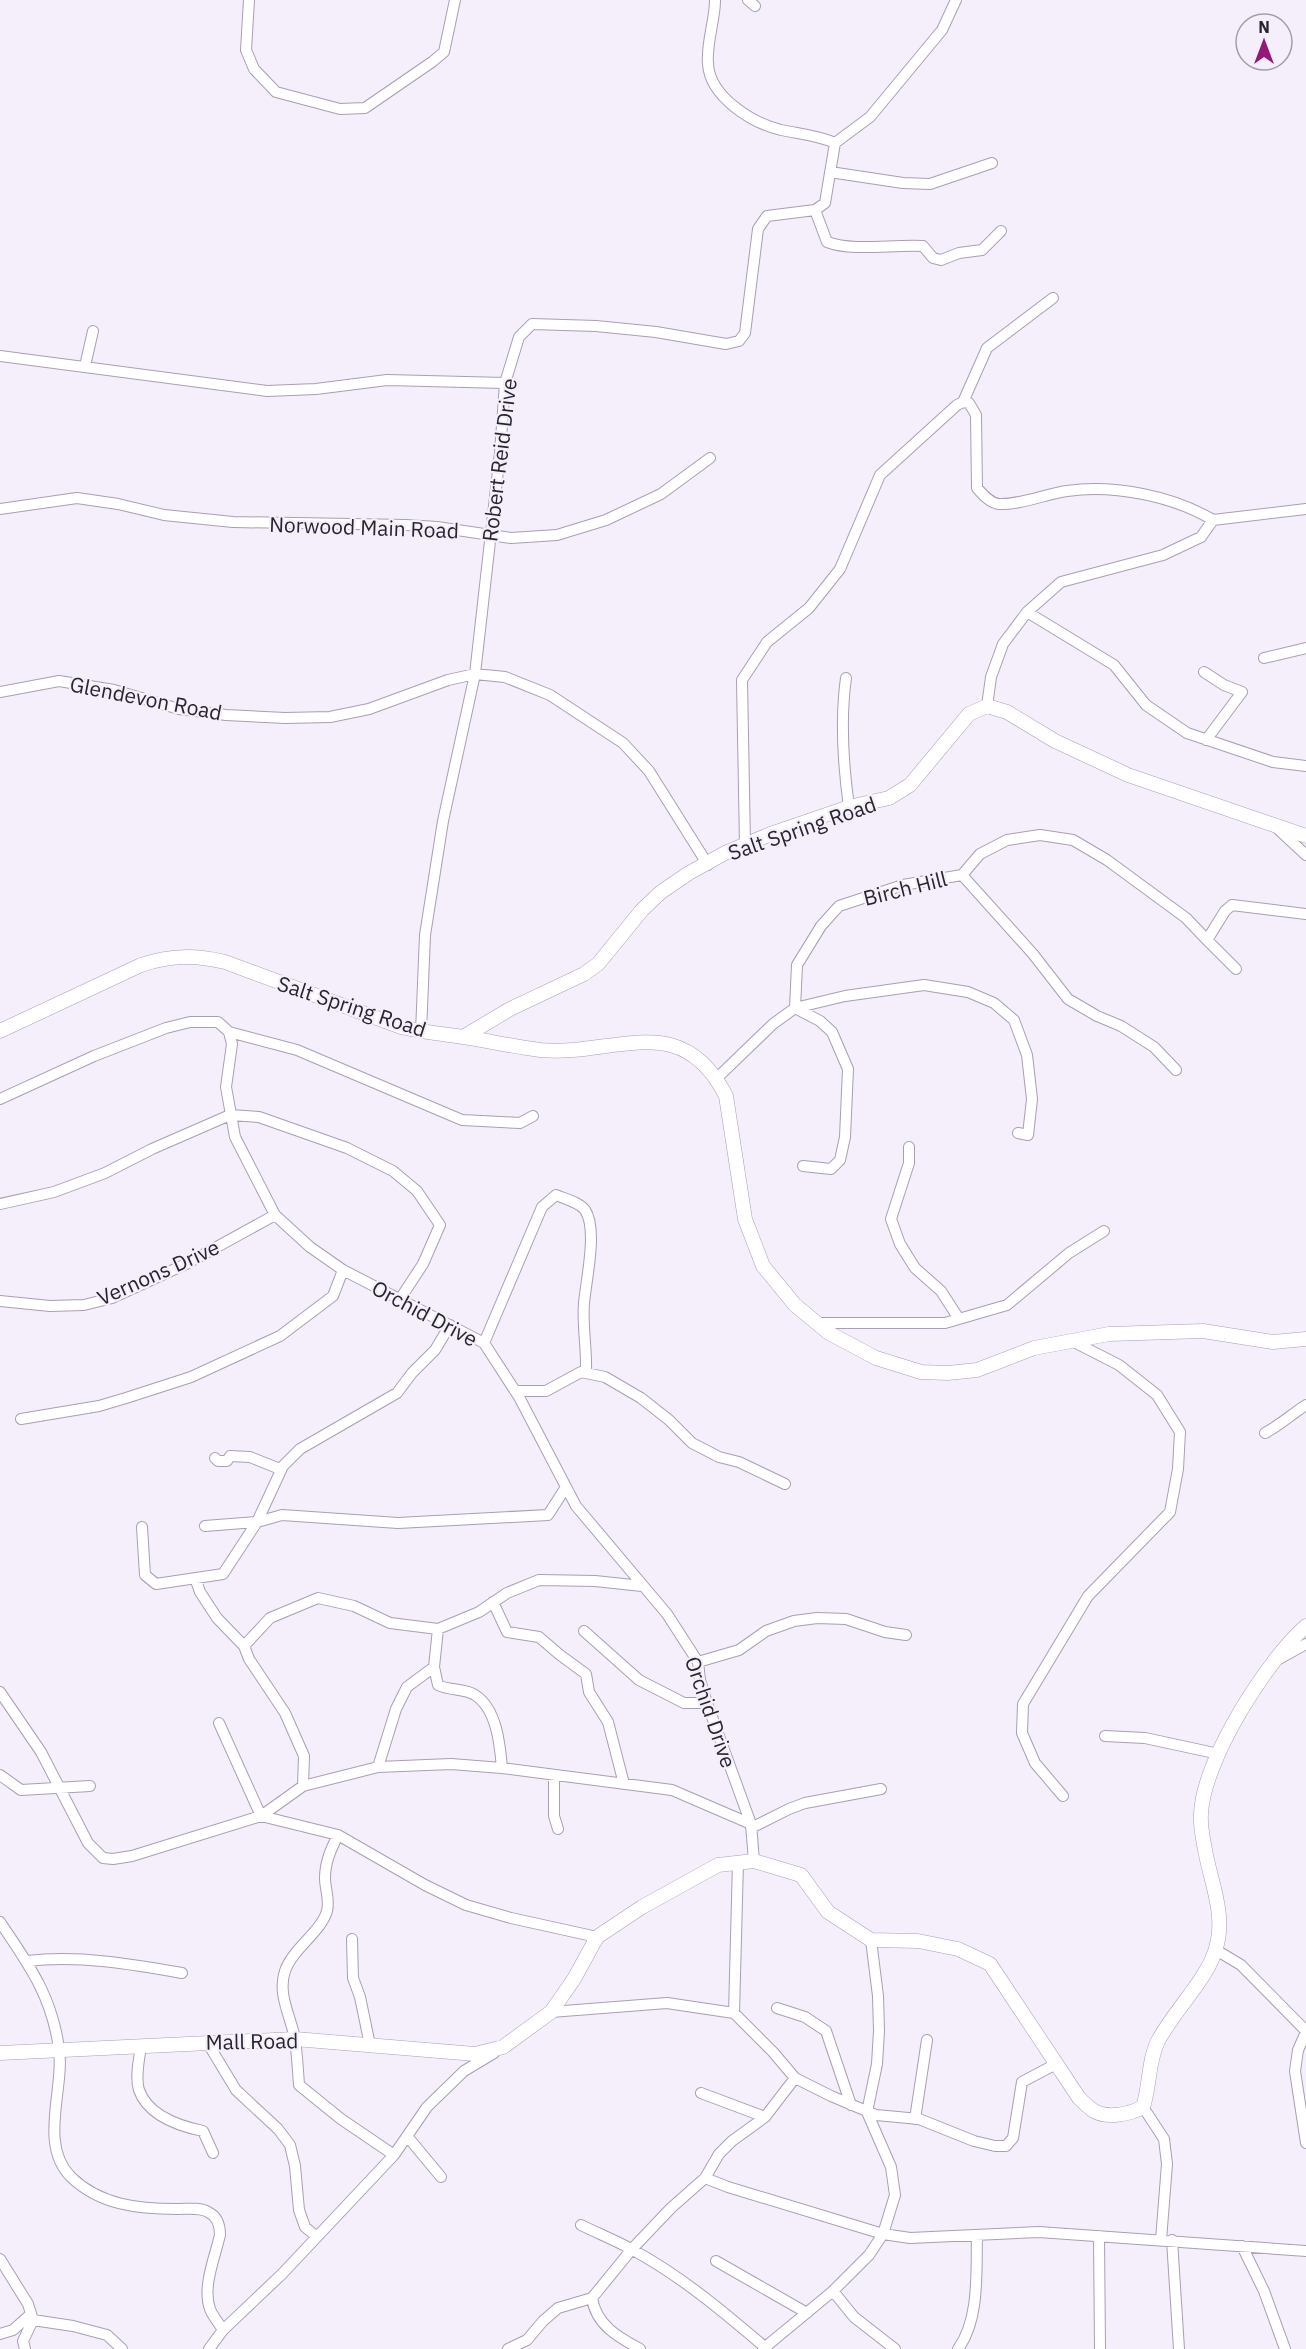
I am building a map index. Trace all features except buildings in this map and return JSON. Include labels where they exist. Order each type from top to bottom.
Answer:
[{"type":"street","points":[[249,0],[246,50],[254,69],[276,92],[340,109],[366,108],[444,52],[455,0]]},
{"type":"street","points":[[715,0],[707,62],[710,80],[720,96],[759,121],[780,130],[820,136],[835,143]]},
{"type":"street","points":[[956,0],[942,30],[870,117],[835,143],[825,203],[815,210],[827,242],[837,246],[923,246],[933,258],[940,260],[959,253],[982,250],[1001,231]]},
{"type":"street","points":[[830,172],[903,183],[930,184],[992,163]]},
{"type":"street","name":"Robert Reid Drive","points":[[421,1032],[427,924],[442,821],[475,674],[500,453],[505,383],[519,337],[532,324],[596,326],[646,331],[726,344],[739,341],[745,333],[758,229],[767,216],[815,210]]},
{"type":"street","points":[[745,845],[742,680],[767,642],[809,608],[840,570],[880,475],[963,402],[987,348],[1053,298]]},
{"type":"street","points":[[85,366],[93,331]]},
{"type":"street","points":[[0,356],[267,391],[316,389],[387,380],[505,383]]},
{"type":"street","points":[[963,402],[969,403],[976,416],[977,488],[986,498],[997,504],[1089,488],[1113,489],[1194,509],[1213,520],[1306,509]]},
{"type":"street","name":"Norwood Main Road","points":[[0,509],[77,498],[164,515],[232,522],[416,526],[511,537],[557,535],[606,520],[661,494],[710,458]]},
{"type":"street","points":[[1213,520],[1201,537],[1163,555],[1061,582],[1027,612],[1003,644],[991,677],[987,706],[1007,712],[1055,741],[1128,775],[1306,836]]},
{"type":"street","points":[[1027,612],[1114,665],[1146,705],[1187,733],[1273,762],[1306,766]]},
{"type":"street","points":[[1264,658],[1306,648]]},
{"type":"street","points":[[1204,672],[1224,686],[1242,692],[1206,740]]},
{"type":"street","name":"Glendevon Road","points":[[0,692],[59,681],[114,690],[179,709],[249,717],[330,717],[369,709],[448,680],[475,674],[505,677],[550,695],[623,743],[649,771],[708,865]]},
{"type":"street","points":[[846,678],[843,698],[843,766],[849,807]]},
{"type":"street","name":"Salt Spring Road","points":[[0,1031],[141,965],[161,958],[182,956],[225,962],[390,1023],[421,1032],[463,1037],[510,1009],[584,974],[598,963],[642,910],[689,873],[745,845],[849,807],[889,798],[910,784],[969,714],[987,706]]},
{"type":"street","points":[[1276,827],[1306,855]]},
{"type":"street","name":"Birch Hill","points":[[795,1008],[797,965],[821,926],[839,906],[903,885],[962,875],[980,854],[1007,840],[1040,835],[1073,840],[1107,860],[1186,918],[1236,969]]},
{"type":"street","points":[[962,875],[1033,954],[1068,999],[1097,1016],[1121,1026],[1154,1047],[1176,1070]]},
{"type":"street","points":[[1207,940],[1225,911],[1232,905],[1306,914]]},
{"type":"street","points":[[717,1078],[773,1024],[795,1008],[845,996],[924,985],[968,992],[994,1003],[1014,1020],[1027,1055],[1032,1099],[1028,1135],[1018,1133]]},
{"type":"street","points":[[795,1008],[820,1021],[832,1032],[848,1070],[844,1137],[840,1160],[831,1169],[803,1167]]},
{"type":"street","points":[[0,1099],[94,1056],[166,1028],[190,1022],[218,1022],[229,1032],[297,1050],[462,1120],[520,1123],[533,1116]]},
{"type":"street","name":"Orchid Drive","points":[[229,1032],[232,1044],[226,1088],[235,1137],[275,1215],[310,1247],[343,1270],[484,1343],[515,1391],[576,1506],[667,1614],[698,1662],[700,1680],[707,1703],[751,1826],[754,1861]]},
{"type":"street","points":[[463,1037],[540,1050],[582,1049],[631,1041],[668,1044],[704,1062],[717,1078],[726,1096],[745,1219],[763,1266],[795,1305],[829,1334],[858,1350],[897,1365],[921,1372],[948,1373],[977,1370],[1034,1348],[1109,1334],[1173,1331],[1228,1334],[1273,1342],[1306,1339]]},
{"type":"street","points":[[0,1204],[54,1192],[105,1173],[152,1149],[230,1115],[259,1117],[347,1148],[393,1171],[417,1191],[440,1225],[423,1264],[400,1299]]},
{"type":"street","points":[[909,1147],[909,1162],[891,1218],[900,1244],[915,1269],[941,1291],[959,1319]]},
{"type":"street","points":[[484,1343],[542,1207],[556,1195],[578,1204],[585,1210],[590,1223],[590,1270],[583,1304],[587,1350],[586,1373]]},
{"type":"street","name":"Vernons Drive","points":[[0,1301],[50,1306],[84,1305],[112,1298],[186,1264],[275,1215]]},
{"type":"street","points":[[817,1323],[945,1323],[1007,1305],[1069,1253],[1104,1231]]},
{"type":"street","points":[[21,1419],[99,1406],[191,1377],[280,1336],[333,1296],[343,1270]]},
{"type":"street","points":[[142,1527],[145,1575],[156,1584],[223,1574],[257,1522],[280,1469],[300,1449],[398,1393],[411,1372],[435,1350],[450,1325]]},
{"type":"street","points":[[1063,1796],[1035,1763],[1022,1733],[1023,1704],[1088,1596],[1170,1512],[1178,1469],[1180,1432],[1157,1395],[1119,1365],[1074,1342]]},
{"type":"street","points":[[515,1391],[546,1391],[581,1372],[605,1377],[641,1398],[669,1420],[692,1443],[719,1457],[740,1462],[785,1484]]},
{"type":"street","points":[[1265,1433],[1306,1405]]},
{"type":"street","points":[[215,1458],[218,1461],[227,1461],[230,1456],[250,1457],[280,1469]]},
{"type":"street","points":[[205,1526],[257,1522],[282,1515],[398,1523],[548,1515],[566,1487]]},
{"type":"street","points":[[195,1578],[200,1592],[217,1618],[244,1646],[249,1659],[285,1713],[304,1756],[303,1786]]},
{"type":"street","points":[[244,1646],[270,1618],[318,1598],[354,1606],[390,1623],[438,1629],[479,1612],[507,1593],[539,1580],[595,1581],[642,1586]]},
{"type":"street","points":[[494,1602],[507,1632],[539,1637],[586,1674],[589,1692],[608,1722],[624,1784]]},
{"type":"street","points":[[698,1662],[739,1650],[766,1631],[794,1621],[817,1618],[846,1619],[885,1632],[906,1635]]},
{"type":"street","points":[[1179,2349],[1167,2240],[1167,2164],[1164,2139],[1143,2107],[1157,2044],[1173,2015],[1208,1968],[1216,1950],[1221,1928],[1216,1891],[1205,1851],[1201,1814],[1210,1772],[1244,1707],[1275,1661],[1306,1626]]},
{"type":"street","points":[[438,1629],[434,1667],[438,1685],[474,1694],[487,1706],[500,1740],[502,1768]]},
{"type":"street","points":[[584,1631],[639,1680],[684,1703],[707,1703]]},
{"type":"street","points":[[1275,1661],[1306,1644]]},
{"type":"street","points":[[378,1767],[396,1709],[407,1687],[434,1667]]},
{"type":"street","points":[[0,1692],[41,1752],[88,1843],[103,1858],[132,1856],[261,1816],[303,1786],[378,1767],[451,1764],[502,1768],[672,1790],[751,1826],[805,1803],[881,1789]]},
{"type":"street","points":[[219,1723],[261,1816]]},
{"type":"street","points":[[1105,1736],[1145,1738],[1219,1755]]},
{"type":"street","points":[[0,1775],[21,1790],[90,1786]]},
{"type":"street","points":[[554,1776],[554,1816],[558,1829]]},
{"type":"street","points":[[261,1816],[338,1835],[425,1885],[466,1905],[511,1918],[597,1937]]},
{"type":"street","points":[[338,1835],[327,1859],[325,1880],[327,1913],[298,1949],[285,1971],[284,1999],[295,2039],[299,2085],[341,2119],[393,2155]]},
{"type":"street","points":[[209,2349],[223,2330],[282,2274],[393,2155],[426,2107],[444,2088],[464,2071],[503,2047],[551,2012],[574,1978],[597,1937],[642,1907],[718,1865],[754,1861],[801,1875],[828,1912],[871,1940],[918,1941],[958,1949],[990,1964],[1079,2097],[1095,2112],[1130,2113],[1143,2107]]},
{"type":"street","points":[[734,2013],[738,1862]]},
{"type":"street","points":[[0,1922],[42,1985],[52,2013],[60,2051],[54,2133],[57,2154],[69,2175],[91,2192],[112,2202],[138,2207],[202,2210],[214,2216],[220,2228],[220,2235],[208,2290],[208,2301],[211,2312],[223,2330]]},
{"type":"street","points":[[352,1940],[353,1978],[360,1997],[370,2045]]},
{"type":"street","points":[[581,2225],[632,2249],[720,2309],[765,2348],[833,2291],[869,2255],[884,2234],[895,2195],[891,2167],[867,2112],[877,2064],[879,2031],[878,1996],[871,1940]]},
{"type":"street","points":[[1216,1950],[1241,1965],[1306,2031],[1298,2050],[1295,2071],[1306,2144]]},
{"type":"street","points":[[27,1961],[52,1958],[127,1963],[182,1973]]},
{"type":"street","points":[[551,2012],[667,2003],[734,2013],[795,2078],[867,2112],[894,2119],[915,2120],[995,2146],[1006,2146],[1014,2138],[1022,2082],[1056,2064]]},
{"type":"street","points":[[777,2008],[805,2018],[826,2031],[851,2105]]},
{"type":"street","name":"Mall Road","points":[[0,2053],[295,2039],[475,2054],[503,2047]]},
{"type":"street","points":[[915,2120],[927,2040]]},
{"type":"street","points":[[207,2042],[236,2090],[278,2129],[290,2145],[295,2166],[299,2210],[305,2227],[317,2237]]},
{"type":"street","points":[[141,2047],[138,2088],[148,2105],[163,2117],[182,2127],[204,2131],[213,2153]]},
{"type":"street","points":[[508,2349],[527,2340],[558,2308],[592,2298],[632,2249],[671,2208],[705,2178],[719,2154],[732,2141],[765,2117],[795,2078]]},
{"type":"street","points":[[700,2093],[765,2117]]},
{"type":"street","points":[[407,2136],[441,2176]]},
{"type":"street","points":[[705,2178],[884,2234],[910,2238],[1039,2232],[1306,2251]]},
{"type":"street","points":[[958,2349],[964,2341],[972,2317],[977,2235]]},
{"type":"street","points":[[1100,2236],[1100,2349]]},
{"type":"street","points":[[1242,2246],[1264,2291],[1285,2349]]},
{"type":"street","points":[[0,2259],[28,2304],[32,2317],[23,2341],[25,2349]]},
{"type":"street","points":[[716,2260],[807,2313]]},
{"type":"street","points":[[833,2291],[854,2317],[895,2349]]},
{"type":"street","points":[[592,2298],[594,2311],[615,2336],[640,2349]]},
{"type":"street","points":[[0,2334],[13,2330],[32,2317],[107,2335],[122,2349]]}]
